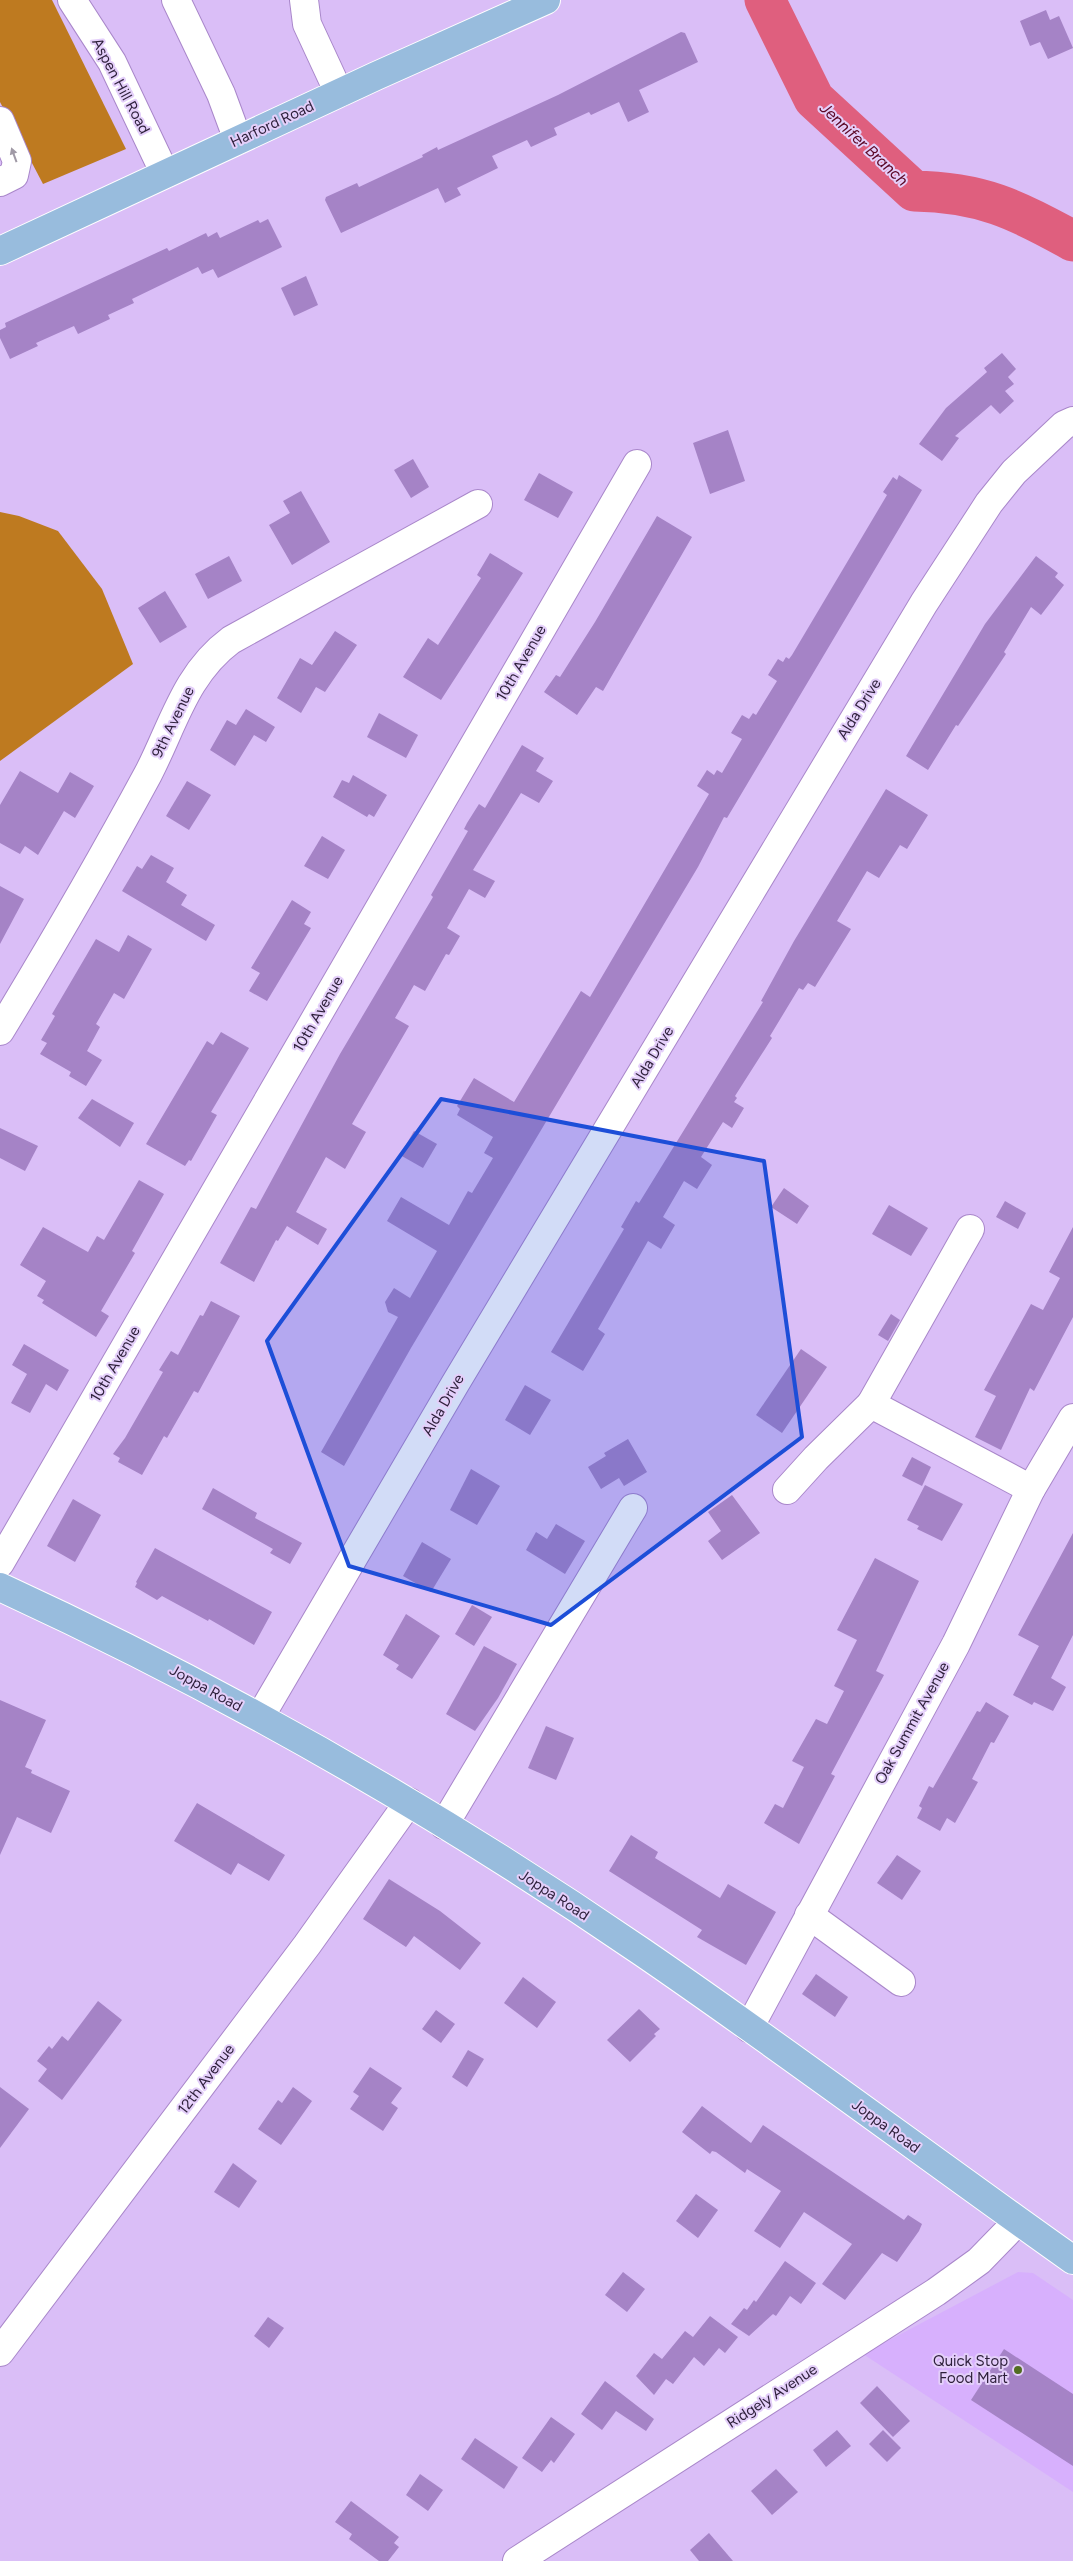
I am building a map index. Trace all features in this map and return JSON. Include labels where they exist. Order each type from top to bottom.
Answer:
[{"type":"main road","name":"Harford Road","points":[[0,251],[339,93],[546,0]]},
{"type":"main road","name":"Joppa Road","points":[[0,1587],[164,1665],[260,1717],[408,1802],[641,1951],[1073,2260]]},
{"type":"street","name":"Aspen Hill Road","points":[[72,0],[112,62],[166,174]]},
{"type":"street","points":[[176,0],[221,94],[238,140]]},
{"type":"street","points":[[304,0],[308,24],[339,93]]},
{"type":"street","points":[[0,121],[17,161],[14,175],[0,182]]},
{"type":"street","name":"Alda Drive","points":[[260,1717],[465,1367],[924,603],[989,503],[1014,472],[1051,436],[1064,425],[1073,421]]},
{"type":"street","name":"10th Avenue","points":[[0,1564],[636,464]]},
{"type":"street","name":"9th Avenue","points":[[0,1031],[148,773],[185,692],[216,651],[231,640],[478,504]]},
{"type":"street","points":[[787,1490],[816,1458],[871,1404],[970,1229]]},
{"type":"street","points":[[871,1404],[1031,1489]]},
{"type":"street","name":"Oak Summit Avenue","points":[[749,2028],[956,1644],[1031,1489],[1073,1418]]},
{"type":"street","points":[[444,1825],[633,1508]]},
{"type":"street","name":"12th Avenue","points":[[0,2352],[307,1945],[408,1802]]},
{"type":"street","points":[[809,1916],[901,1982]]},
{"type":"street","name":"Ridgely Avenue","points":[[517,2561],[936,2292],[979,2261],[1018,2221]]},
{"type":"highlighted area","points":[[441,1099],[764,1161],[802,1437],[551,1625],[349,1566],[267,1341]]},
{"type":"shaded area","points":[[0,0],[52,0],[126,149],[43,184],[0,102]]},
{"type":"shaded area","points":[[0,512],[19,516],[58,531],[102,589],[133,664],[0,761]]},
{"type":"shaded area","points":[[1018,2272],[1033,2273],[1073,2300],[1073,2492],[863,2354]]},
{"type":"building","points":[[1046,10],[1050,20],[1059,16],[1073,48],[1048,59],[1040,42],[1030,46],[1020,21]]},
{"type":"building","points":[[681,32],[685,33],[698,62],[639,90],[649,112],[628,122],[619,102],[591,115],[589,112],[554,128],[557,135],[531,147],[527,140],[492,156],[498,168],[457,188],[461,195],[445,203],[438,188],[341,233],[325,200],[326,197],[357,183],[359,187],[423,157],[422,155],[437,147],[438,150],[558,95]]},
{"type":"building","points":[[268,219],[282,247],[218,278],[213,269],[202,274],[198,267],[132,299],[134,303],[108,315],[110,319],[78,334],[74,326],[36,343],[38,346],[10,359],[0,338],[0,330],[6,327],[5,323],[167,248],[169,251],[206,233],[208,237],[217,232],[220,238],[258,220],[260,223]]},
{"type":"building","points":[[306,276],[318,305],[294,316],[281,288]]},
{"type":"building","points":[[1002,353],[1016,369],[1008,377],[1014,384],[1005,391],[1014,401],[1000,414],[991,405],[955,436],[959,438],[942,461],[919,444],[946,408],[987,372],[984,368]]},
{"type":"building","points":[[728,430],[745,481],[710,494],[693,443]]},
{"type":"building","points":[[413,459],[429,487],[411,498],[394,470]]},
{"type":"building","points":[[539,473],[573,492],[558,518],[524,500]]},
{"type":"building","points":[[899,475],[922,490],[727,818],[724,817],[698,867],[411,1348],[344,1466],[321,1452],[398,1317],[388,1312],[385,1302],[394,1288],[410,1298],[437,1251],[387,1221],[401,1197],[449,1225],[468,1191],[472,1193],[493,1158],[484,1153],[493,1137],[457,1115],[460,1109],[457,1106],[474,1078],[514,1102],[581,991],[590,997],[709,794],[697,786],[707,770],[714,775],[717,770],[722,773],[742,739],[731,733],[742,715],[749,719],[753,713],[756,715],[777,681],[768,675],[778,659],[783,662],[786,657],[789,659],[792,655],[887,495],[883,492],[893,477],[897,480]]},
{"type":"building","points":[[301,491],[330,542],[292,565],[269,525],[290,513],[283,501]]},
{"type":"building","points":[[657,516],[692,537],[603,691],[596,687],[577,715],[544,692],[556,675],[560,677],[595,622]]},
{"type":"building","points":[[490,553],[523,573],[441,700],[403,677],[428,638],[438,645],[481,578],[477,575]]},
{"type":"building","points":[[229,556],[242,581],[208,599],[195,574]]},
{"type":"building","points":[[1036,556],[1058,573],[1055,577],[1064,585],[1041,615],[1031,607],[1004,652],[1006,654],[958,726],[956,725],[928,770],[906,756],[985,624]]},
{"type":"building","points":[[165,591],[187,627],[160,643],[138,608]]},
{"type":"building","points":[[335,631],[357,645],[325,692],[316,687],[301,713],[277,698],[300,658],[312,665]]},
{"type":"building","points":[[246,709],[275,727],[266,742],[254,735],[235,766],[210,750],[227,720],[236,725]]},
{"type":"building","points":[[379,713],[418,735],[406,758],[367,737]]},
{"type":"building","points":[[522,745],[544,758],[536,771],[553,781],[539,803],[521,793],[473,870],[495,881],[485,898],[469,889],[447,928],[460,936],[449,955],[446,954],[425,991],[414,985],[395,1018],[409,1026],[352,1124],[366,1132],[345,1169],[326,1157],[296,1212],[327,1229],[318,1245],[287,1226],[278,1241],[276,1240],[254,1282],[220,1263],[251,1207],[256,1209],[340,1054],[433,897],[431,895],[468,831],[464,829],[467,823],[479,804],[485,808]]},
{"type":"building","points":[[20,771],[58,793],[70,772],[94,786],[75,818],[64,811],[38,855],[25,846],[20,854],[0,843],[0,805]]},
{"type":"building","points":[[353,775],[387,795],[374,817],[369,814],[367,817],[333,797],[342,780],[349,783]]},
{"type":"building","points":[[187,781],[211,795],[189,830],[166,816]]},
{"type":"building","points":[[886,789],[928,815],[907,849],[900,845],[879,878],[867,871],[837,921],[851,929],[815,987],[808,983],[803,990],[799,988],[770,1036],[772,1038],[735,1096],[737,1098],[734,1102],[744,1108],[732,1128],[723,1122],[701,1157],[712,1165],[697,1189],[684,1181],[663,1217],[675,1225],[661,1249],[648,1241],[598,1329],[605,1334],[583,1371],[551,1352],[624,1229],[621,1227],[636,1201],[639,1203],[763,1002],[761,1001],[794,941]]},
{"type":"building","points":[[322,836],[345,850],[328,879],[304,866]]},
{"type":"building","points":[[151,855],[174,868],[166,882],[187,895],[181,905],[215,925],[206,941],[122,891],[137,866],[142,869]]},
{"type":"building","points":[[0,886],[24,899],[0,944]]},
{"type":"building","points":[[292,900],[311,912],[304,924],[311,928],[267,1001],[249,991],[260,973],[251,968]]},
{"type":"building","points":[[128,935],[152,949],[124,999],[114,993],[96,1024],[100,1027],[87,1051],[102,1060],[86,1086],[69,1076],[71,1072],[40,1054],[47,1043],[41,1040],[55,1016],[52,1014],[96,939],[119,952]]},
{"type":"building","points":[[221,1032],[249,1048],[211,1112],[217,1115],[191,1161],[189,1160],[185,1166],[146,1144],[207,1041],[213,1045]]},
{"type":"building","points":[[92,1099],[134,1123],[120,1147],[78,1118]]},
{"type":"building","points":[[0,1128],[38,1146],[25,1171],[0,1158]]},
{"type":"building","points":[[414,1131],[437,1144],[423,1168],[400,1155]]},
{"type":"building","points":[[139,1180],[164,1194],[132,1251],[135,1253],[101,1311],[109,1316],[96,1337],[42,1303],[44,1300],[37,1296],[46,1281],[20,1265],[43,1227],[88,1252],[97,1236],[104,1240]]},
{"type":"building","points":[[784,1188],[809,1206],[797,1224],[771,1207]]},
{"type":"building","points":[[1005,1201],[1026,1213],[1018,1229],[996,1217]]},
{"type":"building","points":[[889,1205],[928,1228],[911,1256],[872,1234]]},
{"type":"building","points":[[1073,1227],[1073,1317],[1034,1391],[1030,1388],[1001,1450],[975,1437],[996,1396],[984,1390],[1031,1304],[1043,1310],[1060,1278],[1049,1272]]},
{"type":"building","points":[[211,1301],[240,1316],[198,1393],[194,1391],[167,1438],[164,1436],[142,1475],[118,1462],[120,1458],[113,1454],[125,1438],[163,1372],[159,1370],[171,1351],[178,1355],[200,1315],[203,1316]]},
{"type":"building","points":[[891,1314],[900,1320],[888,1341],[878,1335]]},
{"type":"building","points":[[24,1344],[69,1370],[57,1391],[46,1384],[30,1413],[11,1403],[27,1374],[12,1365]]},
{"type":"building","points":[[801,1349],[827,1367],[782,1433],[756,1415]]},
{"type":"building","points":[[525,1385],[551,1400],[530,1435],[505,1420]]},
{"type":"building","points":[[628,1439],[647,1472],[624,1486],[619,1478],[601,1489],[588,1467],[606,1456],[604,1453]]},
{"type":"building","points":[[912,1457],[931,1467],[922,1486],[902,1476]]},
{"type":"building","points":[[471,1469],[500,1486],[477,1525],[450,1510]]},
{"type":"building","points":[[925,1485],[963,1504],[942,1541],[917,1529],[919,1526],[907,1520]]},
{"type":"building","points":[[213,1488],[257,1513],[255,1518],[302,1543],[290,1564],[270,1553],[273,1549],[202,1509]]},
{"type":"building","points":[[732,1495],[760,1533],[722,1560],[708,1541],[721,1531],[708,1512]]},
{"type":"building","points":[[73,1499],[101,1515],[75,1562],[47,1546]]},
{"type":"building","points":[[556,1524],[585,1541],[565,1574],[526,1550],[536,1532],[547,1539]]},
{"type":"building","points":[[1073,1533],[1073,1635],[1051,1678],[1066,1687],[1053,1711],[1034,1702],[1032,1705],[1013,1695],[1039,1646],[1018,1635]]},
{"type":"building","points":[[422,1542],[451,1559],[431,1592],[403,1576]]},
{"type":"building","points":[[155,1548],[272,1612],[254,1645],[209,1619],[208,1621],[162,1596],[157,1600],[135,1587]]},
{"type":"building","points":[[875,1558],[919,1581],[876,1671],[884,1675],[831,1774],[835,1776],[799,1844],[764,1823],[775,1804],[783,1808],[804,1767],[792,1761],[816,1719],[827,1724],[844,1691],[834,1686],[857,1640],[837,1630]]},
{"type":"building","points":[[472,1605],[492,1617],[474,1646],[455,1634]]},
{"type":"building","points":[[406,1614],[440,1636],[412,1679],[396,1669],[399,1665],[383,1655]]},
{"type":"building","points":[[484,1646],[517,1664],[498,1698],[475,1731],[446,1714]]},
{"type":"building","points":[[0,1700],[46,1720],[25,1767],[32,1770],[31,1773],[70,1791],[51,1833],[17,1817],[0,1855]]},
{"type":"building","points":[[986,1702],[1009,1716],[994,1743],[991,1742],[972,1779],[978,1782],[955,1823],[947,1818],[940,1831],[917,1818],[922,1808],[919,1806],[929,1786],[933,1788],[977,1711],[980,1712]]},
{"type":"building","points":[[546,1726],[574,1738],[556,1780],[528,1768]]},
{"type":"building","points":[[197,1803],[285,1855],[269,1881],[238,1863],[231,1875],[174,1841]]},
{"type":"building","points":[[631,1835],[658,1852],[655,1858],[720,1898],[728,1884],[776,1912],[746,1965],[697,1937],[702,1930],[609,1871]]},
{"type":"building","points":[[897,1855],[921,1871],[902,1900],[877,1883]]},
{"type":"building","points":[[389,1879],[440,1911],[481,1943],[460,1970],[414,1936],[406,1947],[363,1919]]},
{"type":"building","points":[[816,1974],[848,1997],[835,2017],[802,1994]]},
{"type":"building","points":[[523,1977],[556,2002],[537,2028],[504,2003]]},
{"type":"building","points":[[98,2001],[122,2020],[62,2100],[38,2081],[47,2069],[37,2061],[49,2046],[52,2049],[62,2036],[68,2041]]},
{"type":"building","points":[[639,2009],[660,2029],[654,2034],[656,2036],[630,2062],[607,2040]]},
{"type":"building","points":[[436,2010],[455,2024],[441,2043],[422,2029]]},
{"type":"building","points":[[468,2050],[484,2059],[467,2087],[452,2077]]},
{"type":"building","points":[[370,2067],[402,2088],[391,2103],[398,2108],[383,2131],[350,2109],[359,2096],[353,2092]]},
{"type":"building","points":[[0,2087],[29,2109],[0,2148]]},
{"type":"building","points":[[293,2087],[312,2101],[281,2145],[258,2129],[278,2100],[282,2103]]},
{"type":"building","points":[[702,2106],[751,2143],[763,2125],[904,2220],[908,2215],[922,2224],[919,2231],[897,2262],[882,2253],[845,2300],[822,2284],[852,2244],[804,2212],[780,2248],[754,2231],[781,2191],[747,2169],[745,2173],[716,2152],[712,2151],[710,2154],[682,2132]]},
{"type":"building","points":[[233,2163],[257,2181],[239,2208],[214,2192]]},
{"type":"building","points":[[696,2194],[718,2210],[698,2238],[676,2221]]},
{"type":"building","points":[[785,2261],[816,2283],[801,2304],[790,2296],[776,2316],[773,2314],[749,2336],[731,2324],[744,2308],[747,2310],[754,2300],[756,2302]]},
{"type":"building","points":[[623,2272],[645,2289],[627,2312],[605,2295]]},
{"type":"building","points":[[710,2316],[738,2337],[725,2353],[719,2348],[704,2366],[694,2357],[673,2384],[666,2379],[654,2395],[636,2376],[654,2353],[662,2359],[685,2331],[693,2337]]},
{"type":"building","points":[[268,2317],[284,2328],[269,2348],[254,2336]]},
{"type":"building","points":[[1004,2349],[1073,2394],[1073,2466],[971,2400]]},
{"type":"building","points":[[605,2381],[654,2419],[646,2431],[616,2411],[602,2430],[581,2414]]},
{"type":"building","points":[[877,2386],[910,2421],[893,2437],[860,2403]]},
{"type":"building","points":[[551,2417],[575,2434],[554,2463],[551,2460],[542,2472],[522,2458]]},
{"type":"building","points":[[837,2430],[851,2446],[826,2467],[813,2450]]},
{"type":"building","points":[[883,2430],[901,2448],[887,2462],[869,2444]]},
{"type":"building","points":[[475,2438],[518,2467],[504,2489],[461,2459]]},
{"type":"building","points":[[776,2469],[798,2492],[772,2515],[751,2491]]},
{"type":"building","points":[[420,2474],[443,2490],[428,2511],[406,2495]]},
{"type":"building","points":[[351,2501],[399,2537],[394,2543],[399,2547],[388,2561],[379,2561],[349,2539],[352,2534],[335,2522]]},
{"type":"building","points":[[709,2533],[733,2561],[699,2561],[690,2550]]},
{"type":"waterway","name":"Jennifer Branch","points":[[765,0],[814,99],[914,191],[959,195],[997,204],[1015,211],[1073,241]]},
{"type":"place","name":"Quick Stop Food Mart","points":[[1018,2370]]}]
